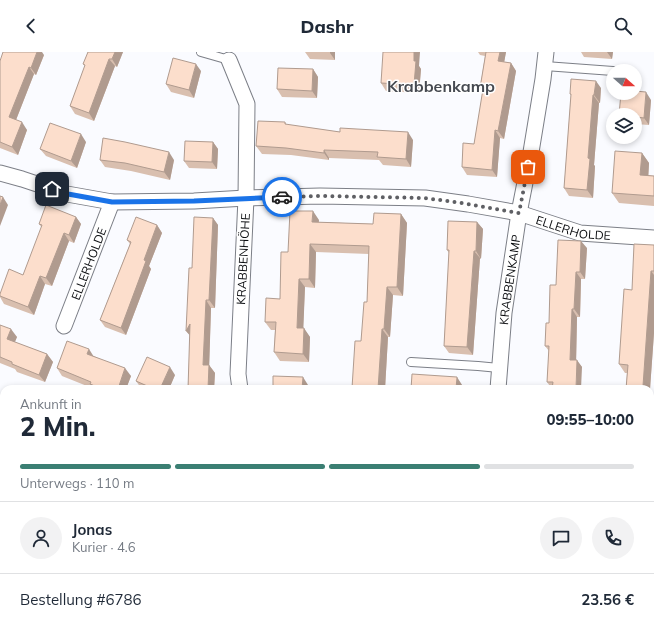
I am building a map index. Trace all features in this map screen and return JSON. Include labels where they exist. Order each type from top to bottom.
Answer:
[{"type":"street","name":"KRABBENKAMP","points":[[498,385],[504,312],[545,59]]},
{"type":"street","name":"KRABBENHÖHE","points":[[229,60],[247,104],[246,198],[238,374],[239,385]]},
{"type":"street","name":"ELLERHOLDE","points":[[0,173],[68,194],[112,202],[194,201],[320,196],[425,198],[519,213],[580,233],[654,238]]},
{"type":"street","name":"ELLERHOLDE","points":[[64,326],[112,202]]},
{"type":"lane","points":[[200,52],[229,60]]},
{"type":"lane","points":[[545,59],[606,71]]},
{"type":"lane","points":[[411,362],[499,368]]},
{"type":"building","points":[[3,52],[37,52],[31,68],[29,67],[9,117],[22,122],[12,147],[0,142],[0,61]]},
{"type":"building","points":[[88,52],[115,52],[112,59],[109,59],[89,113],[70,106],[85,65],[83,64]]},
{"type":"building","points":[[383,52],[414,52],[414,61],[416,61],[414,85],[381,83]]},
{"type":"building","points":[[486,52],[500,52],[498,61],[511,63],[498,131],[495,130],[492,170],[462,167],[463,143],[474,144],[483,89],[480,88]]},
{"type":"building","points":[[173,58],[196,64],[189,90],[166,84]]},
{"type":"building","points":[[278,68],[313,69],[312,91],[277,89]]},
{"type":"building","points":[[571,79],[596,81],[593,95],[587,190],[564,188]]},
{"type":"building","points":[[642,92],[646,92],[644,118],[642,118],[642,108],[620,108],[620,100],[642,100]]},
{"type":"building","points":[[258,121],[285,122],[285,124],[340,132],[340,128],[408,132],[406,159],[377,157],[378,152],[324,150],[324,153],[256,146]]},
{"type":"building","points":[[50,123],[81,134],[71,161],[40,149]]},
{"type":"building","points":[[103,138],[169,152],[164,172],[125,163],[100,160]]},
{"type":"building","points":[[185,141],[213,142],[212,162],[184,161]]},
{"type":"building","points":[[615,151],[642,153],[640,175],[654,176],[654,196],[612,193]]},
{"type":"building","points":[[0,196],[3,197],[0,205]]},
{"type":"building","points":[[46,205],[76,217],[69,235],[64,233],[46,278],[40,276],[28,307],[0,296],[0,294],[9,269],[23,275],[42,225],[39,224]]},
{"type":"building","points":[[290,211],[313,211],[312,222],[373,224],[374,213],[401,214],[397,287],[387,287],[384,329],[382,329],[378,385],[352,385],[355,341],[361,341],[364,302],[367,302],[369,246],[310,244],[309,279],[299,279],[297,328],[304,328],[303,354],[274,352],[276,322],[265,322],[266,298],[280,299],[281,252],[288,252]]},
{"type":"building","points":[[136,217],[157,225],[144,260],[146,261],[121,328],[100,320],[131,242],[127,240]]},
{"type":"building","points":[[194,217],[213,218],[209,300],[206,300],[203,365],[209,365],[208,385],[188,385],[190,324],[186,331],[189,268],[192,268]]},
{"type":"building","points":[[448,221],[477,222],[476,251],[474,251],[467,347],[444,346],[449,250],[447,250]]},
{"type":"building","points":[[558,240],[581,241],[580,272],[576,272],[574,309],[572,309],[570,360],[577,360],[576,385],[553,385],[553,382],[547,382],[549,346],[545,346],[546,323],[549,323],[550,285],[556,285]]},
{"type":"building","points":[[634,244],[654,245],[654,271],[651,271],[643,385],[626,385],[628,365],[619,364],[624,289],[632,290]]},
{"type":"building","points":[[0,325],[11,329],[7,339],[47,354],[39,375],[12,364],[12,362],[0,357]]},
{"type":"building","points":[[67,341],[89,349],[87,354],[125,368],[119,385],[92,385],[90,384],[91,382],[57,368]]},
{"type":"building","points":[[147,357],[170,367],[162,385],[145,385],[136,381]]},
{"type":"building","points":[[412,374],[457,377],[456,385],[411,385]]},
{"type":"building","points":[[273,376],[303,377],[302,385],[273,385]]},
{"type":"way so far","points":[[282,197],[320,196],[425,198],[519,213],[528,167]]},
{"type":"district","name":"Krabbenkamp","points":[[441,86]]},
{"type":"route","points":[[52,189],[68,194],[112,202],[194,201],[282,197]]}]
